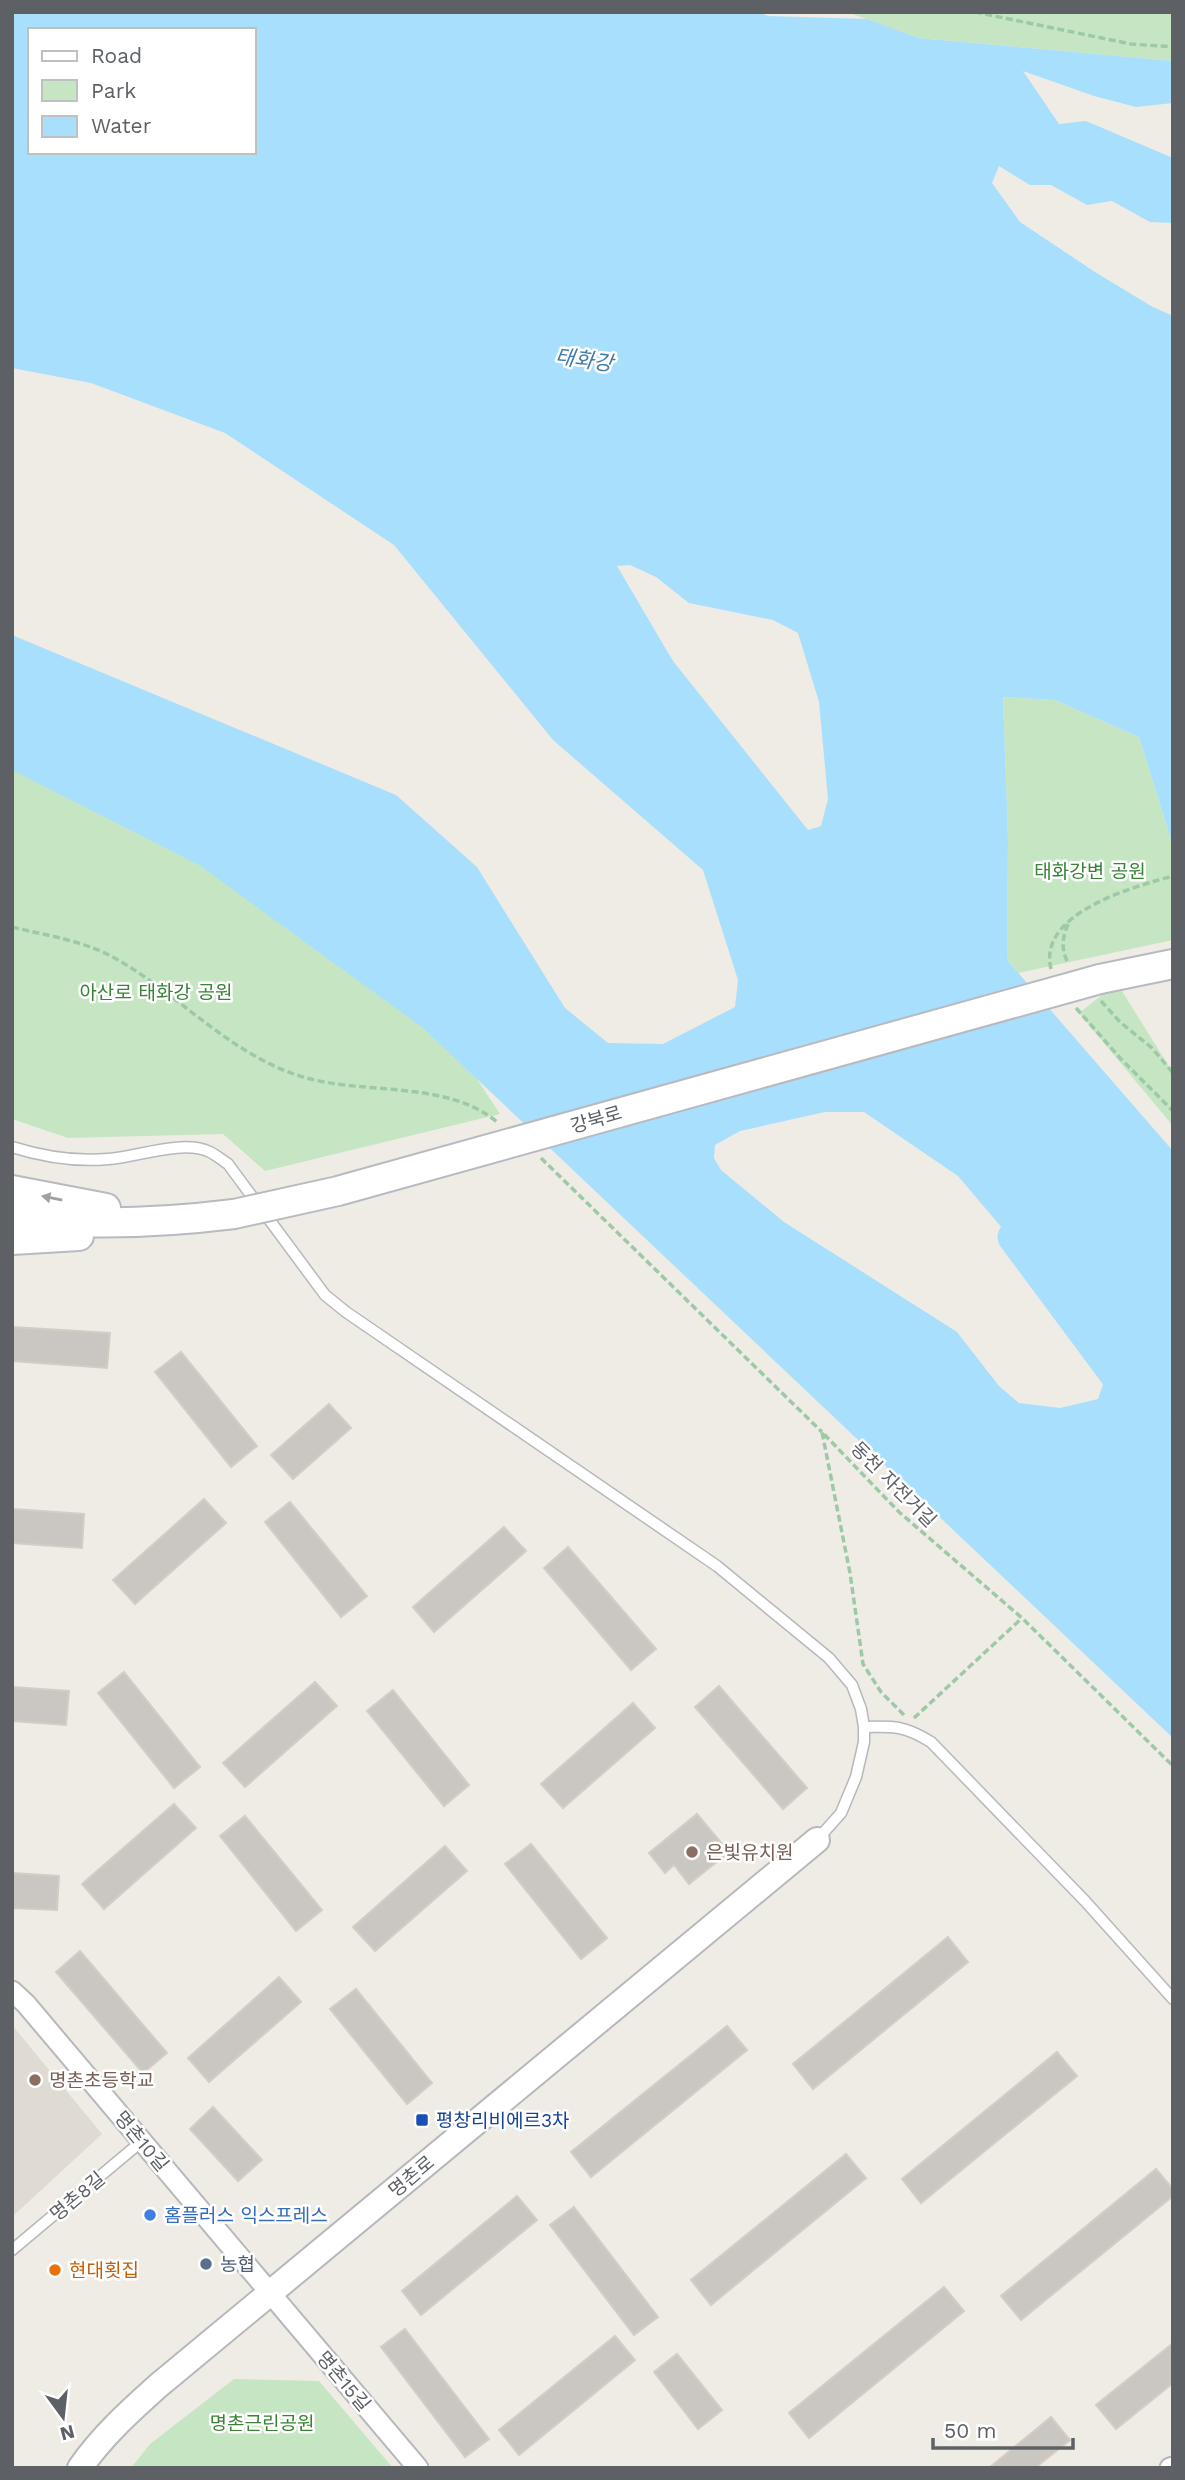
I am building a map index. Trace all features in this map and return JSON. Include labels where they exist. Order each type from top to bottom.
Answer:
[{"type":"main road","name":"강북로","points":[[12,1217],[88,1222],[192,1219],[234,1214],[338,1191],[1100,979],[1173,964]]},
{"type":"main road","points":[[12,1190],[87,1205],[192,1219]]},
{"type":"main road","points":[[12,1240],[77,1237],[192,1219]]},
{"type":"street","name":"명촌로","points":[[80,2468],[92,2451],[127,2414],[817,1840]]},
{"type":"street","name":"명촌10길","points":[[12,1991],[26,2004],[270,2293]]},
{"type":"street","name":"명촌15길","points":[[270,2293],[418,2468]]},
{"type":"lane","points":[[12,1147],[44,1157],[71,1160],[109,1159],[186,1148],[209,1151],[228,1164],[325,1295],[717,1566],[830,1658],[852,1685],[864,1727],[856,1777],[841,1813],[817,1840]]},
{"type":"lane","points":[[864,1727],[910,1729],[931,1742],[1085,1901],[1173,1999]]},
{"type":"lane","name":"명촌8길","points":[[12,2250],[142,2141]]},
{"type":"path","points":[[975,12],[1131,44],[1173,47]]},
{"type":"path","points":[[1053,976],[1048,957],[1051,946],[1055,934],[1069,922],[1102,900],[1126,889],[1173,876]]},
{"type":"path","points":[[1073,1004],[1121,1059],[1173,1111]]},
{"type":"path","name":"동천 자전거길","points":[[1021,1618],[910,1721],[881,1692],[863,1664],[850,1573],[822,1432],[899,1512],[1021,1618],[1173,1766]]},
{"type":"shaded area","name":"명촌초등학교","points":[[12,2025],[102,2134],[12,2217]]},
{"type":"green space","points":[[847,12],[1173,12],[1173,61],[919,38]]},
{"type":"green space","name":"태화강변 공원","points":[[1003,697],[1055,700],[1139,737],[1173,846],[1173,940],[1018,973],[1007,960],[1008,839]]},
{"type":"green space","name":"아산로 태화강 공원","points":[[12,755],[180,838],[438,1020],[500,1114],[265,1171],[223,1134],[68,1138],[12,1119]]},
{"type":"green space","points":[[1117,983],[1173,1073],[1173,1126],[1079,1013]]},
{"type":"green space","name":"명촌근린공원","points":[[234,2379],[319,2381],[393,2468],[131,2468],[150,2444]]},
{"type":"water","name":"태화강","points":[[12,12],[759,12],[768,16],[867,19],[919,38],[1173,61],[1173,103],[1136,107],[1094,96],[1023,71],[1059,124],[1086,121],[1173,158],[1173,223],[1150,222],[1112,201],[1087,205],[1051,185],[1030,185],[999,166],[992,183],[1020,222],[1095,272],[1173,316],[1173,846],[1139,737],[1055,700],[1003,697],[1008,839],[1007,960],[1173,1151],[1173,1738],[423,1028],[199,865],[12,770],[12,635],[396,795],[477,867],[565,1008],[608,1043],[663,1044],[735,1007],[738,980],[703,870],[553,740],[394,545],[225,433],[91,383],[12,368]],"holes":[[[630,565],[656,577],[689,603],[773,620],[798,633],[819,702],[828,799],[821,826],[808,830],[673,661],[617,566]],[[825,1112],[864,1112],[958,1176],[1008,1235],[1030,1268],[1064,1284],[1101,1332],[1107,1373],[1098,1399],[1060,1408],[1019,1403],[999,1386],[957,1332],[784,1222],[721,1170],[714,1158],[715,1145],[740,1131]]]},
{"type":"building","points":[[12,1327],[110,1333],[107,1368],[12,1361]]},
{"type":"building","points":[[181,1352],[257,1446],[231,1467],[155,1372]]},
{"type":"building","points":[[329,1404],[351,1428],[293,1479],[271,1455]]},
{"type":"building","points":[[204,1499],[226,1523],[135,1604],[113,1580]]},
{"type":"building","points":[[290,1502],[367,1596],[341,1617],[265,1522]]},
{"type":"building","points":[[12,1509],[84,1514],[82,1548],[12,1543]]},
{"type":"building","points":[[504,1527],[526,1551],[434,1632],[413,1607]]},
{"type":"building","points":[[568,1547],[656,1649],[631,1670],[544,1568]]},
{"type":"building","points":[[124,1672],[200,1767],[174,1788],[98,1693]]},
{"type":"building","points":[[315,1682],[337,1706],[245,1787],[223,1763]]},
{"type":"building","points":[[719,1686],[807,1788],[783,1809],[695,1707]]},
{"type":"building","points":[[12,1687],[69,1691],[66,1725],[12,1721]]},
{"type":"building","points":[[393,1690],[469,1785],[444,1806],[367,1711]]},
{"type":"building","points":[[633,1703],[655,1728],[563,1808],[541,1784]]},
{"type":"building","points":[[174,1804],[196,1828],[104,1909],[82,1884]]},
{"type":"building","points":[[697,1814],[729,1852],[689,1884],[674,1865],[665,1873],[649,1853]]},
{"type":"building","points":[[245,1816],[322,1910],[296,1931],[220,1836]]},
{"type":"building","points":[[531,1844],[607,1938],[581,1959],[505,1864]]},
{"type":"building","points":[[445,1846],[467,1871],[375,1951],[353,1927]]},
{"type":"building","points":[[12,1873],[59,1876],[57,1910],[12,1908]]},
{"type":"building","points":[[948,1937],[968,1962],[813,2089],[793,2064]]},
{"type":"building","points":[[80,1951],[167,2053],[143,2073],[56,1972]]},
{"type":"building","points":[[279,1977],[301,2002],[209,2082],[188,2058]]},
{"type":"building","points":[[356,1989],[432,2083],[407,2104],[330,2009]]},
{"type":"building","points":[[727,2026],[747,2050],[591,2177],[571,2152]]},
{"type":"building","points":[[1057,2052],[1077,2076],[921,2203],[902,2179]]},
{"type":"building","points":[[213,2107],[262,2160],[238,2181],[190,2129]]},
{"type":"building","points":[[846,2154],[866,2178],[711,2305],[691,2280]]},
{"type":"building","points":[[1156,2169],[1173,2189],[1173,2196],[1021,2320],[1001,2296]]},
{"type":"building","points":[[517,2196],[537,2220],[421,2315],[402,2291]]},
{"type":"building","points":[[574,2207],[658,2317],[634,2335],[550,2225]]},
{"type":"building","points":[[944,2287],[964,2311],[809,2438],[789,2413]]},
{"type":"building","points":[[405,2329],[489,2439],[465,2457],[381,2347]]},
{"type":"building","points":[[615,2336],[635,2360],[519,2455],[499,2430]]},
{"type":"building","points":[[1173,2343],[1173,2383],[1116,2429],[1096,2405]]},
{"type":"building","points":[[677,2354],[722,2410],[698,2429],[654,2372]]},
{"type":"building","points":[[1051,2417],[1070,2440],[1035,2468],[989,2468]]},
{"type":"waterway","points":[[1014,1237],[1173,1451]]},
{"type":"place","name":"은빛유치원","points":[[692,1852]]},
{"type":"place","name":"명촌초등학교","points":[[35,2080]]},
{"type":"place","name":"평창리비에르3차","points":[[422,2120]]},
{"type":"place","name":"홈플러스 익스프레스","points":[[150,2215]]},
{"type":"place","name":"농협","points":[[206,2264]]},
{"type":"place","name":"현대횟집","points":[[55,2270]]}]
